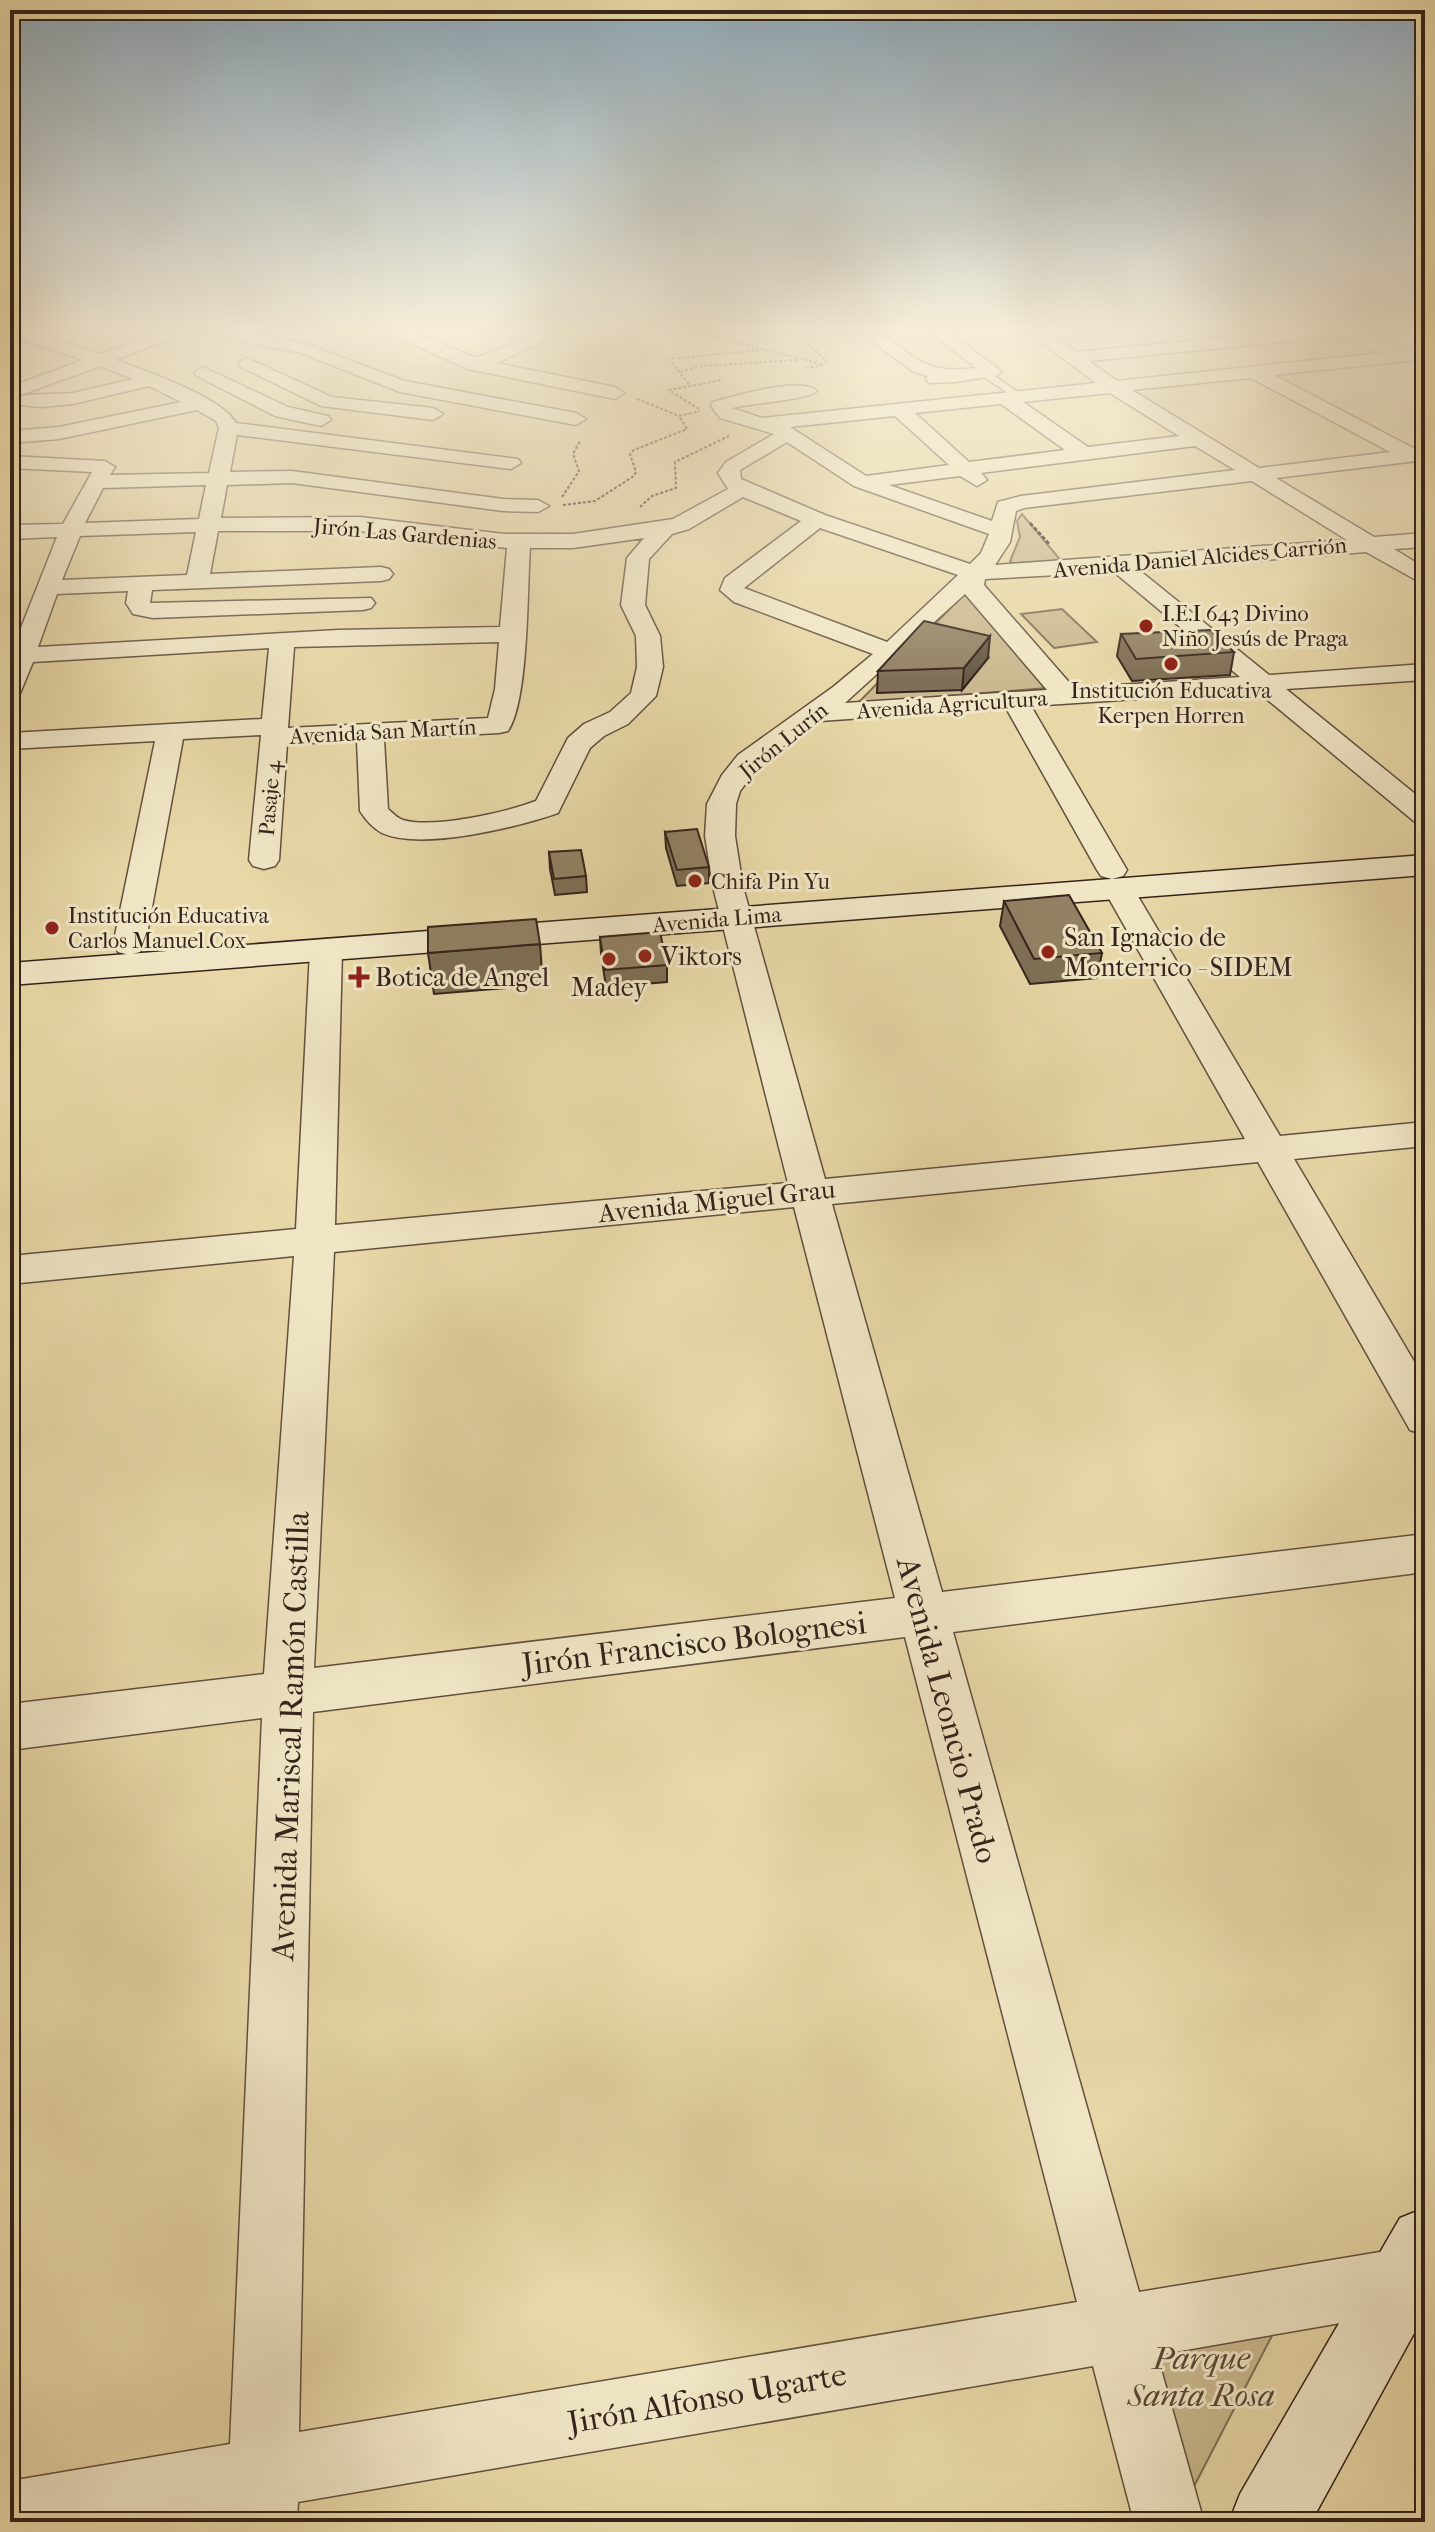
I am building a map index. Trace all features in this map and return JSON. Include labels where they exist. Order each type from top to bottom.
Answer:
[{"type":"main road","name":"Avenida Lima","points":[[1115,879],[1425,846]]},
{"type":"main road","name":"Avenida Lima","points":[[10,954],[1115,879],[1425,865]]},
{"type":"main road","name":"Avenida Lima","points":[[10,974],[326,951],[733,907]]},
{"type":"main road","points":[[1268,2522],[1414,2261]]},
{"type":"street","points":[[197,580],[225,447]]},
{"type":"street","points":[[404,447],[518,458],[457,499]]},
{"type":"street","points":[[765,447],[733,466],[728,473],[732,482],[817,520],[974,573],[972,585],[977,594],[1067,696]]},
{"type":"street","points":[[810,447],[861,482],[1010,517]]},
{"type":"street","points":[[940,447],[1010,517]]},
{"type":"street","points":[[1075,447],[1084,454]]},
{"type":"street","points":[[861,482],[1137,447]]},
{"type":"street","points":[[1213,447],[1425,578]]},
{"type":"street","points":[[1010,517],[1021,502],[1418,454]]},
{"type":"street","points":[[10,462],[105,467],[94,482],[17,656],[10,691]]},
{"type":"street","points":[[94,482],[314,479],[503,505],[538,506]]},
{"type":"street","name":"Jirón Las Gardenias","points":[[10,532],[209,525],[360,524],[511,542],[573,541],[681,524],[742,489]]},
{"type":"street","name":"Avenida San Martín","points":[[10,741],[171,731],[370,731],[499,725],[508,689],[512,634],[511,542],[503,505]]},
{"type":"street","name":"Jirón Lurín","points":[[733,907],[719,822],[725,792],[739,771],[842,694],[974,573],[990,557],[1010,517]]},
{"type":"street","points":[[817,520],[762,558],[733,583],[732,590],[888,651]]},
{"type":"street","points":[[338,637],[392,556],[396,542],[394,528]]},
{"type":"street","points":[[370,731],[374,811],[391,826],[414,830],[503,820],[524,817],[548,807],[578,744],[594,730],[619,718],[643,696],[650,667],[648,636],[633,605],[638,558],[664,529]]},
{"type":"street","name":"Avenida Daniel Alcides Carrión","points":[[974,573],[1119,565],[1425,540]]},
{"type":"street","points":[[1119,565],[1425,816]]},
{"type":"street","points":[[50,587],[381,574]]},
{"type":"street","points":[[141,583],[138,603],[141,609],[153,611],[363,603]]},
{"type":"street","points":[[17,656],[338,637],[512,634]]},
{"type":"street","name":"Pasaje 4","points":[[264,860],[282,641]]},
{"type":"street","name":"Avenida Agricultura","points":[[814,713],[1425,672]]},
{"type":"street","points":[[1014,699],[1425,1418]]},
{"type":"street","points":[[129,945],[171,731]]},
{"type":"street","name":"Avenida Leoncio Prado","points":[[733,907],[1169,2522]]},
{"type":"street","name":"Avenida Mariscal Ramón Castilla","points":[[264,2498],[288,1692],[315,1240],[326,951]]},
{"type":"street","name":"Avenida Miguel Grau","points":[[10,1270],[1425,1134]]},
{"type":"street","name":"Jirón Francisco Bolognesi","points":[[10,1727],[1425,1553]]},
{"type":"street","name":"Jirón Alfonso Ugarte","points":[[10,2516],[264,2498],[1116,2329],[1414,2261]]},
{"type":"path","points":[[538,506],[566,493],[579,471],[573,454],[576,447]]},
{"type":"path","points":[[538,506],[577,504],[601,498],[634,476],[636,472],[630,454],[641,447]]},
{"type":"path","points":[[638,510],[652,496],[676,488],[675,462],[705,447]]},
{"type":"path","points":[[1010,517],[1070,568]]},
{"type":"green space","points":[[1022,514],[1063,563],[1016,565],[1010,561],[1020,537],[1017,521]]},
{"type":"green space","points":[[968,590],[1048,688],[858,703]]},
{"type":"green space","points":[[1062,609],[1097,642],[1054,648],[1021,614]]},
{"type":"green space","name":"Parque Santa Rosa","points":[[1278,2324],[1189,2496],[1144,2339]]},
{"type":"building","points":[[924,621],[990,636],[964,668],[878,671]]},
{"type":"building","points":[[1210,630],[1234,652],[1136,659],[1121,634]]},
{"type":"building","points":[[697,829],[709,867],[677,870],[665,832]]},
{"type":"building","points":[[581,850],[586,876],[554,879],[549,852]]},
{"type":"building","points":[[1069,895],[1102,953],[1034,959],[1004,901]]},
{"type":"building","points":[[536,919],[540,944],[428,953],[428,927]]},
{"type":"building","points":[[660,932],[667,965],[605,970],[600,937]]},
{"type":"place","name":"I.E.I 643 Divino Niño Jesús de Praga","points":[[1146,626]]},
{"type":"place","name":"Institución Educativa Kerpen Horren","points":[[1171,664]]},
{"type":"place","name":"Chifa Pin Yu","points":[[695,881]]},
{"type":"place","name":"Institución Educativa Carlos Manuel Cox","points":[[52,928]]},
{"type":"place","name":"San Ignacio de Monterrico - SIDEM","points":[[1048,952]]},
{"type":"place","name":"Viktors","points":[[645,956]]},
{"type":"place","name":"Madey","points":[[609,959]]},
{"type":"place","name":"Botica de Angel","points":[[359,977]]}]
